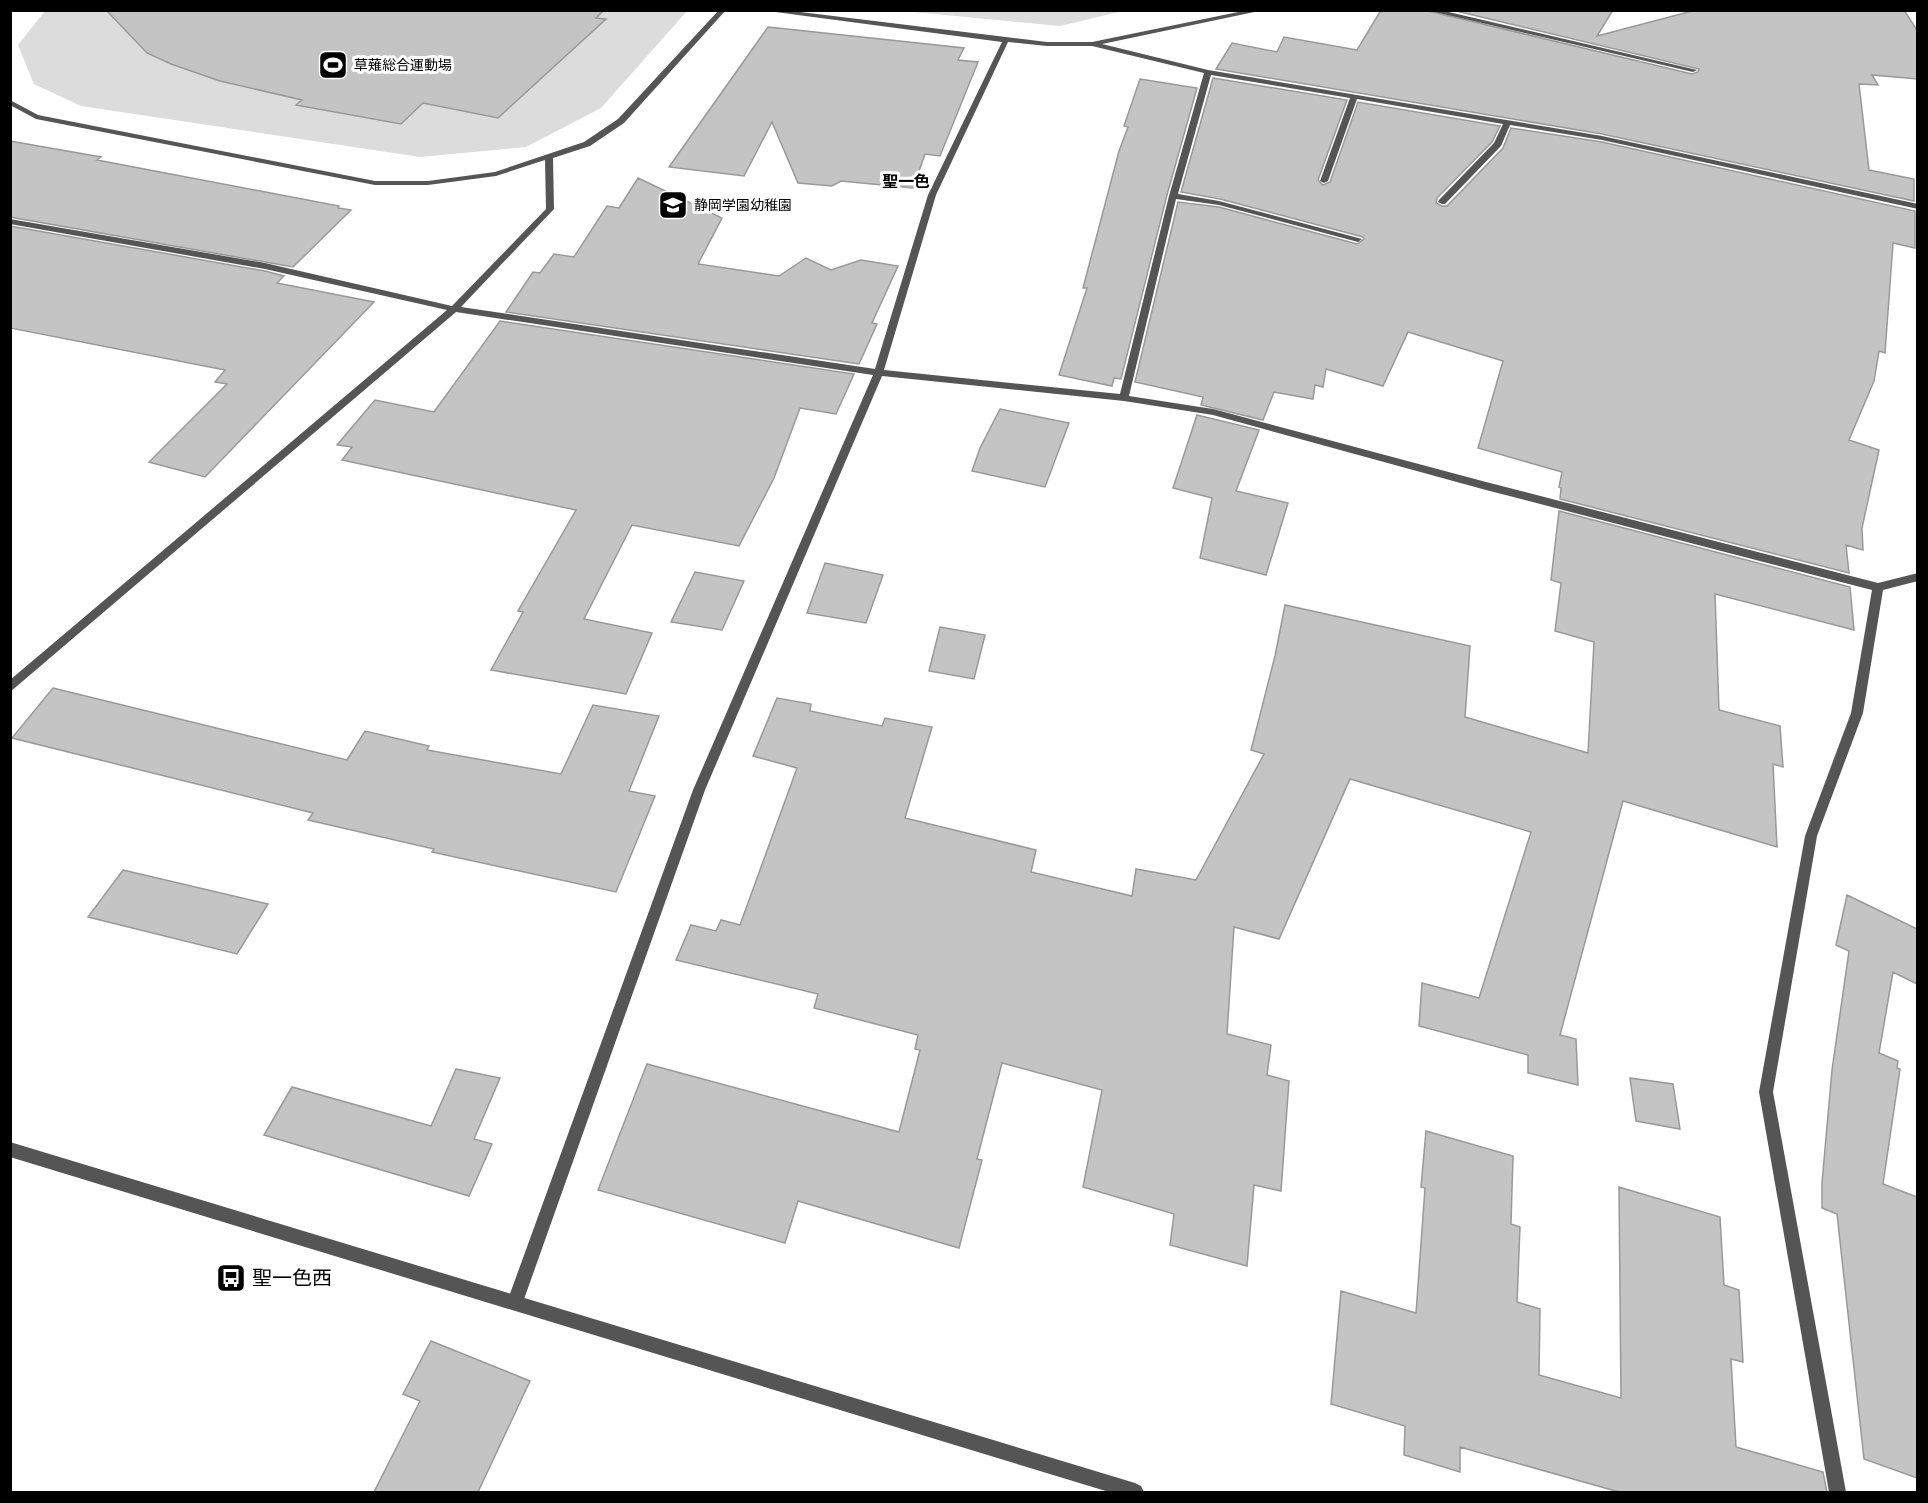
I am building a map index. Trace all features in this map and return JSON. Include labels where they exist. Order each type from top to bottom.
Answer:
[{"type":"street","points":[[10,102],[36,117],[375,183],[428,183],[496,174],[587,144],[621,121],[723,10]]},
{"type":"street","points":[[763,10],[1047,44],[1092,44],[1261,10]]},
{"type":"street","points":[[1429,10],[1693,70]]},
{"type":"street","points":[[515,1302],[699,790],[879,374],[932,195],[1006,40]]},
{"type":"street","points":[[1092,44],[1208,72],[1602,138],[1917,207]]},
{"type":"street","points":[[1124,398],[1173,196],[1208,72]]},
{"type":"street","points":[[1324,181],[1354,97]]},
{"type":"street","points":[[1442,202],[1498,144],[1507,123]]},
{"type":"street","points":[[10,687],[454,309],[550,209],[549,157]]},
{"type":"street","points":[[1173,196],[1219,203],[1358,239]]},
{"type":"street","points":[[10,221],[265,266],[454,309],[879,374],[1124,398],[1213,412],[1486,486],[1878,587],[1917,578]]},
{"type":"street","points":[[1838,1492],[1766,1092],[1811,836],[1857,713],[1878,587]]},
{"type":"street","points":[[10,1149],[1135,1492]]},
{"type":"shaded area","points":[[1123,10],[1060,26],[903,11]]},
{"type":"shaded area","name":"草薙総合運動場","points":[[45,11],[687,11],[601,108],[526,147],[420,157],[81,106],[34,84],[18,45]]},
{"type":"building","points":[[106,10],[604,10],[596,18],[606,19],[498,118],[423,103],[401,124],[296,105],[302,100],[220,81],[171,64],[147,53]]},
{"type":"building","points":[[1381,10],[1424,10],[1692,74],[1698,72],[1699,69],[1452,10],[1613,10],[1597,36],[1696,10],[1904,10],[1917,30],[1917,79],[1872,75],[1878,85],[1859,84],[1869,170],[1914,179],[1914,201],[1602,134],[1216,69],[1232,43],[1277,52],[1284,37],[1357,50]]},
{"type":"building","points":[[768,27],[964,48],[958,60],[978,62],[940,156],[925,154],[913,188],[841,181],[832,186],[798,183],[772,122],[744,176],[669,167]]},
{"type":"building","points":[[1213,78],[1347,100],[1318,180],[1323,185],[1330,182],[1358,102],[1500,126],[1492,142],[1437,198],[1436,203],[1442,206],[1447,206],[1503,148],[1511,128],[1602,142],[1915,211],[1915,248],[1893,243],[1885,353],[1879,351],[1874,381],[1849,440],[1879,450],[1862,528],[1863,550],[1846,545],[1849,573],[1560,499],[1561,488],[1559,487],[1562,472],[1478,448],[1503,361],[1408,332],[1383,386],[1326,369],[1323,387],[1315,385],[1313,399],[1274,392],[1263,420],[1201,405],[1203,397],[1135,382],[1178,202],[1219,207],[1357,244],[1364,239],[1220,199],[1181,192]]},
{"type":"building","points":[[1140,79],[1197,88],[1167,195],[1121,379],[1114,378],[1112,386],[1059,375],[1087,288],[1083,288],[1119,151],[1128,127],[1124,126]]},
{"type":"building","points":[[10,141],[101,157],[97,160],[351,210],[293,267],[10,217]]},
{"type":"building","points":[[638,178],[722,218],[698,264],[779,276],[806,258],[831,270],[861,260],[898,266],[872,323],[877,324],[859,364],[506,312],[533,272],[540,273],[554,254],[574,257],[607,206],[619,208]]},
{"type":"building","points":[[10,226],[265,271],[284,276],[277,283],[374,302],[205,477],[149,462],[227,384],[215,382],[225,370],[10,328]]},
{"type":"building","points":[[500,321],[854,374],[836,414],[800,408],[774,478],[739,546],[632,525],[584,619],[652,633],[626,694],[491,670],[523,612],[518,611],[576,510],[342,460],[352,447],[337,445],[375,400],[434,412]]},
{"type":"building","points":[[1000,409],[1069,423],[1045,487],[972,471],[980,448]]},
{"type":"building","points":[[1197,415],[1259,430],[1236,491],[1288,503],[1266,575],[1200,558],[1212,498],[1173,488]]},
{"type":"building","points":[[1559,511],[1850,587],[1854,630],[1715,594],[1719,710],[1780,726],[1783,767],[1773,764],[1777,847],[1623,801],[1560,1035],[1576,1039],[1578,1085],[1528,1073],[1528,1055],[1419,1026],[1422,983],[1479,998],[1531,832],[1350,779],[1279,939],[1234,927],[1227,1034],[1271,1045],[1267,1075],[1289,1081],[1281,1191],[1254,1185],[1247,1266],[1170,1245],[1174,1214],[1083,1187],[1102,1090],[1002,1063],[977,1159],[982,1160],[959,1248],[798,1201],[785,1243],[598,1190],[647,1064],[899,1132],[920,1050],[915,1049],[918,1035],[814,1008],[818,994],[676,960],[691,925],[716,931],[721,920],[740,925],[797,768],[753,756],[777,698],[811,704],[810,711],[882,726],[885,718],[932,727],[905,818],[1036,850],[1031,872],[1132,896],[1136,869],[1196,880],[1264,754],[1251,750],[1275,656],[1285,605],[1470,646],[1465,717],[1588,753],[1594,642],[1555,631],[1561,583],[1551,580]]},
{"type":"building","points":[[825,563],[883,575],[866,623],[807,613]]},
{"type":"building","points":[[695,572],[744,581],[722,630],[671,622]]},
{"type":"building","points":[[940,627],[985,635],[974,679],[929,671]]},
{"type":"building","points":[[53,688],[347,760],[365,731],[429,746],[427,750],[561,774],[593,705],[659,716],[629,791],[655,796],[616,892],[432,852],[434,849],[308,820],[313,813],[12,738]]},
{"type":"building","points":[[123,870],[268,904],[237,954],[88,917]]},
{"type":"building","points":[[1847,895],[1917,929],[1917,984],[1893,972],[1879,1053],[1898,1061],[1897,1068],[1900,1069],[1883,1184],[1917,1197],[1917,1478],[1864,1459],[1837,1214],[1822,1208],[1822,1183],[1832,1070],[1849,951],[1836,945]]},
{"type":"building","points":[[456,1069],[500,1078],[474,1139],[492,1144],[469,1196],[264,1135],[292,1087],[431,1126]]},
{"type":"building","points":[[1630,1078],[1673,1084],[1680,1129],[1636,1121]]},
{"type":"building","points":[[1426,1131],[1513,1156],[1511,1224],[1520,1227],[1517,1302],[1540,1309],[1539,1375],[1621,1398],[1619,1187],[1720,1217],[1724,1285],[1739,1290],[1743,1362],[1731,1359],[1736,1447],[1823,1472],[1827,1492],[1619,1492],[1460,1447],[1460,1472],[1404,1455],[1405,1426],[1331,1404],[1341,1291],[1416,1313],[1425,1188],[1421,1187]]},
{"type":"building","points":[[431,1341],[530,1381],[478,1492],[374,1492],[420,1401],[403,1394]]},
{"type":"place","name":"草薙総合運動場","points":[[333,65]]},
{"type":"place","name":"静岡学園幼稚園","points":[[673,205]]},
{"type":"place","name":"聖一色西","points":[[231,1278]]},
{"type":"district","name":"聖一色","points":[[906,182]]}]
